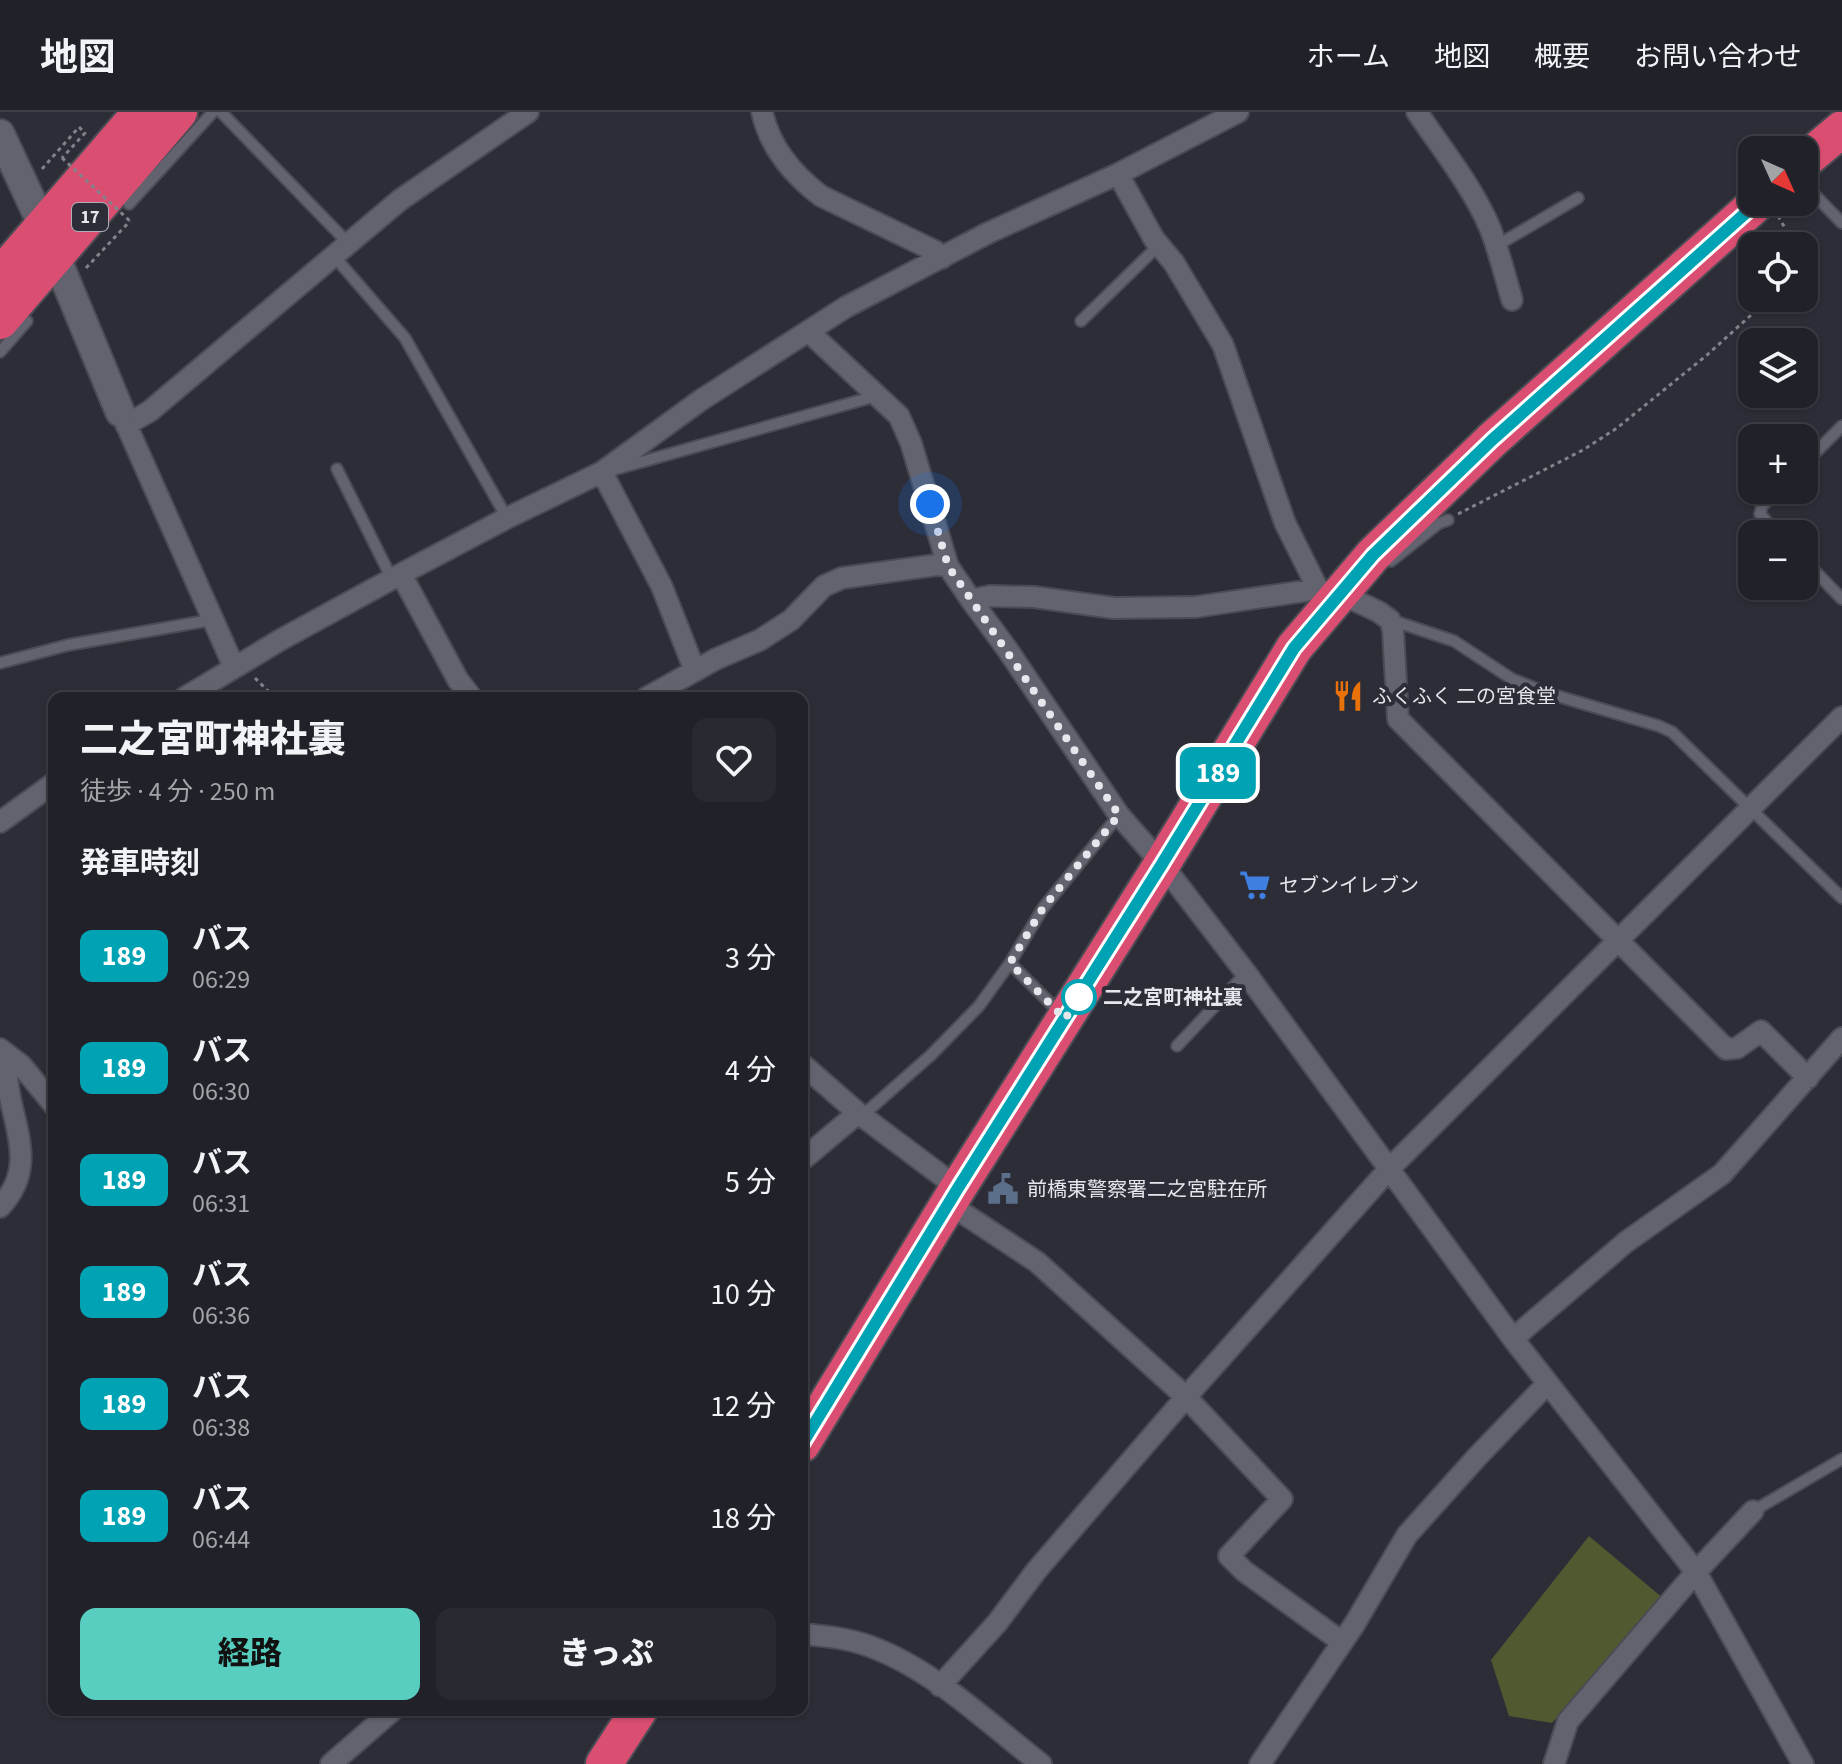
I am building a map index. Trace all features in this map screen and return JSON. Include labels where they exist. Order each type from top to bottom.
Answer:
[{"type":"highway","name":"17","points":[[14,321],[61,251],[141,112]]},
{"type":"highway","name":"17","points":[[0,276],[61,251],[179,112]]},
{"type":"highway","points":[[1818,149],[1842,129]]},
{"type":"highway","points":[[808,1434],[1328,592],[1373,555],[1492,440],[1756,216]]},
{"type":"highway","points":[[604,1764],[635,1716]]},
{"type":"street","points":[[123,418],[150,411],[400,200],[528,112]]},
{"type":"street","points":[[762,112],[772,143],[806,185],[821,196],[935,251],[942,258]]},
{"type":"street","points":[[196,692],[242,670],[396,577],[602,472],[701,400],[846,307],[988,233],[1118,174],[1238,112]]},
{"type":"street","points":[[1417,112],[1472,194],[1496,246],[1512,300]]},
{"type":"street","points":[[0,134],[61,251],[123,418],[211,620],[242,670]]},
{"type":"street","points":[[1118,174],[1223,345],[1285,523],[1328,592]]},
{"type":"street","points":[[809,332],[899,416],[911,443],[948,566],[1119,815],[1162,864],[1246,973],[1547,1384],[1696,1572],[1803,1764]]},
{"type":"street","points":[[602,472],[662,587],[695,671]]},
{"type":"street","points":[[657,692],[760,640],[791,620],[824,586],[842,578],[948,566]]},
{"type":"street","points":[[396,577],[467,692]]},
{"type":"street","points":[[971,600],[1004,596],[1114,608],[1195,607],[1328,592],[1356,601],[1390,620],[1398,719],[1726,1049],[1737,1048],[1761,1031],[1808,1078]]},
{"type":"street","points":[[940,1686],[997,1623],[1036,1571],[1186,1397],[1390,1168],[1842,717]]},
{"type":"street","points":[[0,822],[48,787]]},
{"type":"street","points":[[1514,1340],[1626,1242],[1722,1174],[1842,1038]]},
{"type":"street","points":[[4,1053],[21,1065],[48,1098]]},
{"type":"street","points":[[0,1207],[15,1188],[21,1168],[4,1079],[4,1053]]},
{"type":"street","points":[[808,1069],[953,1196],[1037,1262],[1186,1397],[1282,1499],[1229,1556],[1244,1571],[1342,1642]]},
{"type":"street","points":[[808,1155],[860,1115]]},
{"type":"street","points":[[1260,1764],[1342,1642],[1407,1535],[1547,1384]]},
{"type":"street","points":[[1554,1764],[1568,1721],[1696,1572],[1753,1511]]},
{"type":"street","points":[[808,1634],[833,1636],[866,1645],[900,1661],[940,1686],[1041,1764]]},
{"type":"street","points":[[331,1764],[386,1716]]},
{"type":"lane","points":[[129,204],[213,112]]},
{"type":"lane","points":[[221,112],[340,249],[405,338],[507,518]]},
{"type":"lane","points":[[1496,246],[1578,198]]},
{"type":"lane","points":[[1818,198],[1842,223]]},
{"type":"lane","points":[[1081,321],[1159,245]]},
{"type":"lane","points":[[0,352],[14,321]]},
{"type":"lane","points":[[602,472],[876,396]]},
{"type":"lane","points":[[1818,450],[1842,426]]},
{"type":"lane","points":[[337,469],[396,577]]},
{"type":"lane","points":[[1373,555],[1380,563],[1386,564],[1439,523],[1448,520]]},
{"type":"lane","points":[[1818,574],[1842,599]]},
{"type":"lane","points":[[0,663],[68,645],[211,620]]},
{"type":"lane","points":[[1390,620],[1454,641],[1512,679],[1547,693],[1672,732],[1842,898]]},
{"type":"lane","points":[[860,1115],[931,1055],[969,1016],[1010,963],[1043,908],[1119,815]]},
{"type":"lane","points":[[1010,963],[1065,1019]]},
{"type":"lane","points":[[1177,1046],[1246,973]]},
{"type":"lane","points":[[1753,1511],[1842,1459]]},
{"type":"path","points":[[39,172],[79,127],[85,133],[62,158],[130,221],[61,251]]},
{"type":"path","points":[[1448,520],[1571,456],[1617,428],[1707,355],[1753,312]]},
{"type":"path","points":[[242,670],[268,692]]},
{"type":"green space","points":[[1589,1536],[1664,1599],[1552,1723],[1509,1716],[1491,1660]]},
{"type":"bus line","name":"189","points":[[808,1434],[1294,648],[1373,555],[1492,440],[1742,216]]},
{"type":"place","name":"ふくふく 二の宮食堂","points":[[1348,696]]},
{"type":"place","name":"セブンイレブン","points":[[1255,885]]},
{"type":"place","name":"二之宮町神社裏","points":[[1079,997]]},
{"type":"place","name":"前橋東警察署二之宮駐在所","points":[[1003,1189]]},
{"type":"route","points":[[930,504],[948,566],[1119,815],[1043,908],[1010,963],[1065,1019],[1079,997]]}]
